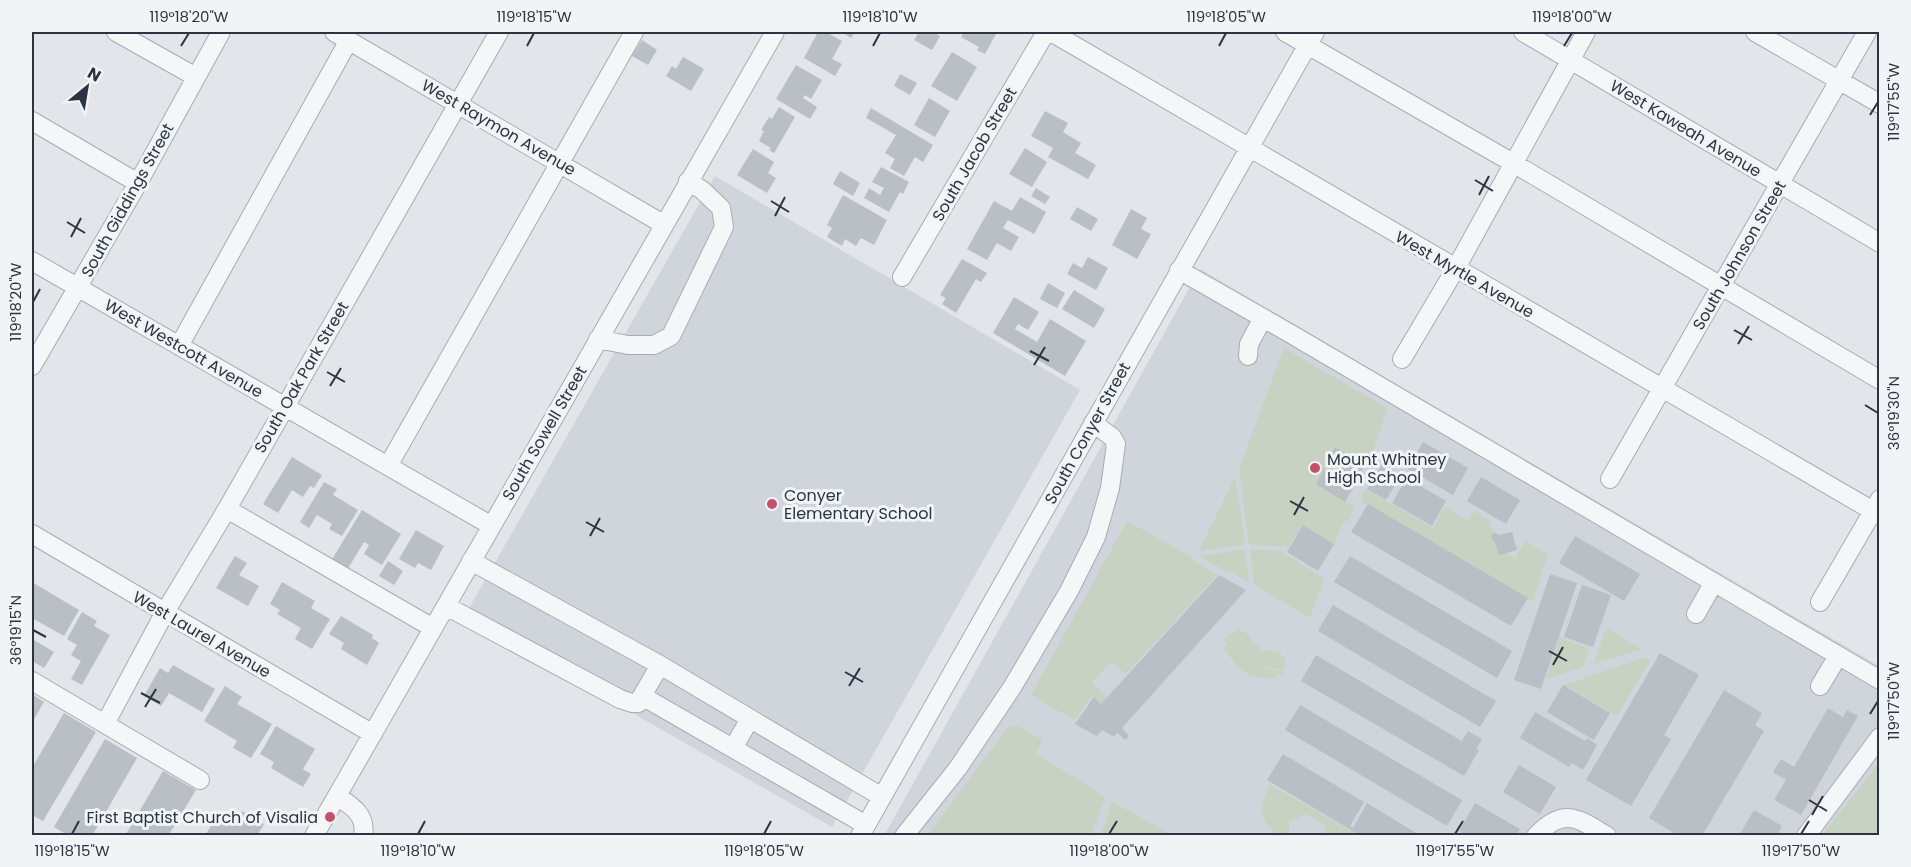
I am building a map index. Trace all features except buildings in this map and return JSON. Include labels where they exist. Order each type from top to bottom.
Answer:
[{"type":"street","points":[[116,32],[196,77]]},
{"type":"street","name":"South Giddings Street","points":[[32,366],[138,183],[221,32]]},
{"type":"street","name":"South Oak Park Street","points":[[105,724],[165,612],[227,509],[499,32]]},
{"type":"street","points":[[388,466],[634,32]]},
{"type":"street","name":"South Sowell Street","points":[[314,836],[775,32]]},
{"type":"street","name":"West Myrtle Avenue","points":[[1049,32],[1662,390],[1877,509]]},
{"type":"street","name":"South Jacob Street","points":[[902,276],[1049,32]]},
{"type":"street","points":[[1285,32],[1311,38],[1513,163],[1880,380]]},
{"type":"street","name":"West Kaweah Avenue","points":[[1523,32],[1880,243]]},
{"type":"street","points":[[1402,358],[1456,268],[1586,32]]},
{"type":"street","points":[[1755,32],[1880,105]]},
{"type":"street","name":"South Johnson Street","points":[[1610,479],[1867,32]]},
{"type":"street","points":[[179,346],[341,36]]},
{"type":"street","name":"West Raymon Avenue","points":[[341,36],[663,224]]},
{"type":"street","name":"South Conyer Street","points":[[863,830],[1311,38]]},
{"type":"street","points":[[32,121],[138,183]]},
{"type":"street","points":[[598,339],[628,345],[654,345],[671,336],[724,226],[721,208],[702,190],[688,181]]},
{"type":"street","name":"West Westcott Avenue","points":[[32,261],[492,526]]},
{"type":"street","points":[[1179,270],[1880,680]]},
{"type":"street","points":[[1248,356],[1249,344],[1263,318]]},
{"type":"street","points":[[904,836],[958,768],[1013,686],[1069,591],[1096,537],[1110,488],[1116,444],[1112,437],[1093,423]]},
{"type":"street","points":[[227,509],[433,628]]},
{"type":"street","points":[[1820,602],[1877,509]]},
{"type":"street","name":"West Laurel Avenue","points":[[32,534],[373,734]]},
{"type":"street","points":[[471,561],[660,666],[882,797]]},
{"type":"street","points":[[1696,614],[1714,582]]},
{"type":"street","points":[[446,606],[620,699],[632,703],[638,703],[660,666]]},
{"type":"street","points":[[1820,686],[1838,656]]},
{"type":"street","points":[[32,681],[200,780]]},
{"type":"street","points":[[642,696],[734,748],[863,830]]},
{"type":"street","points":[[734,748],[750,719]]},
{"type":"street","points":[[1806,836],[1880,737]]},
{"type":"street","points":[[337,796],[356,809],[362,818],[363,836]]},
{"type":"street","points":[[1536,836],[1558,819],[1570,816],[1580,819],[1607,836]]},
{"type":"shaded area","name":"Conyer Elementary School","points":[[715,176],[1080,390],[832,827],[464,617]]},
{"type":"shaded area","name":"Mount Whitney High School","points":[[1200,269],[1879,666],[1879,835],[884,836]]},
{"type":"green space","points":[[1284,348],[1387,408],[1368,467],[1336,448],[1327,462],[1356,480],[1354,487],[1325,469],[1316,483],[1354,507],[1349,522],[1344,520],[1334,544],[1303,525],[1288,547],[1249,544],[1239,469]]},
{"type":"green space","points":[[1235,477],[1245,540],[1241,545],[1199,551]]},
{"type":"green space","points":[[1365,489],[1433,528],[1445,507],[1467,520],[1474,511],[1492,521],[1489,527],[1496,531],[1491,538],[1499,555],[1509,552],[1509,555],[1515,558],[1525,541],[1548,554],[1533,602],[1361,501]]},
{"type":"green space","points":[[1127,521],[1194,558],[1193,560],[1217,575],[1126,674],[1111,662],[1092,683],[1106,697],[1102,703],[1092,696],[1074,720],[1031,695]]},
{"type":"green space","points":[[1245,549],[1249,582],[1200,556]]},
{"type":"green space","points":[[1250,549],[1280,551],[1324,578],[1310,618],[1254,585]]},
{"type":"green space","points":[[1238,628],[1244,631],[1261,650],[1281,652],[1285,660],[1271,659],[1285,661],[1283,670],[1255,666],[1283,671],[1282,675],[1277,674],[1276,679],[1252,676],[1238,668],[1223,647],[1227,645],[1224,640]]},
{"type":"green space","points":[[1606,628],[1642,649],[1594,664]]},
{"type":"green space","points":[[1559,637],[1589,648],[1583,667],[1546,679]]},
{"type":"green space","points":[[1643,658],[1650,661],[1617,716],[1564,685]]},
{"type":"green space","points":[[1018,726],[1042,740],[1036,753],[1105,797],[1091,835],[928,835],[1008,727]]},
{"type":"green space","points":[[1879,763],[1879,835],[1822,835]]},
{"type":"green space","points":[[1269,784],[1355,833],[1353,835],[1325,835],[1325,825],[1306,814],[1289,822],[1289,835],[1275,832],[1265,822],[1262,812]]},
{"type":"green space","points":[[1113,802],[1171,835],[1101,835]]},
{"type":"place","name":"Mount Whitney High School","points":[[1315,468]]},
{"type":"place","name":"Conyer Elementary School","points":[[772,504]]},
{"type":"place","name":"First Baptist Church of Visalia","points":[[330,817]]}]
